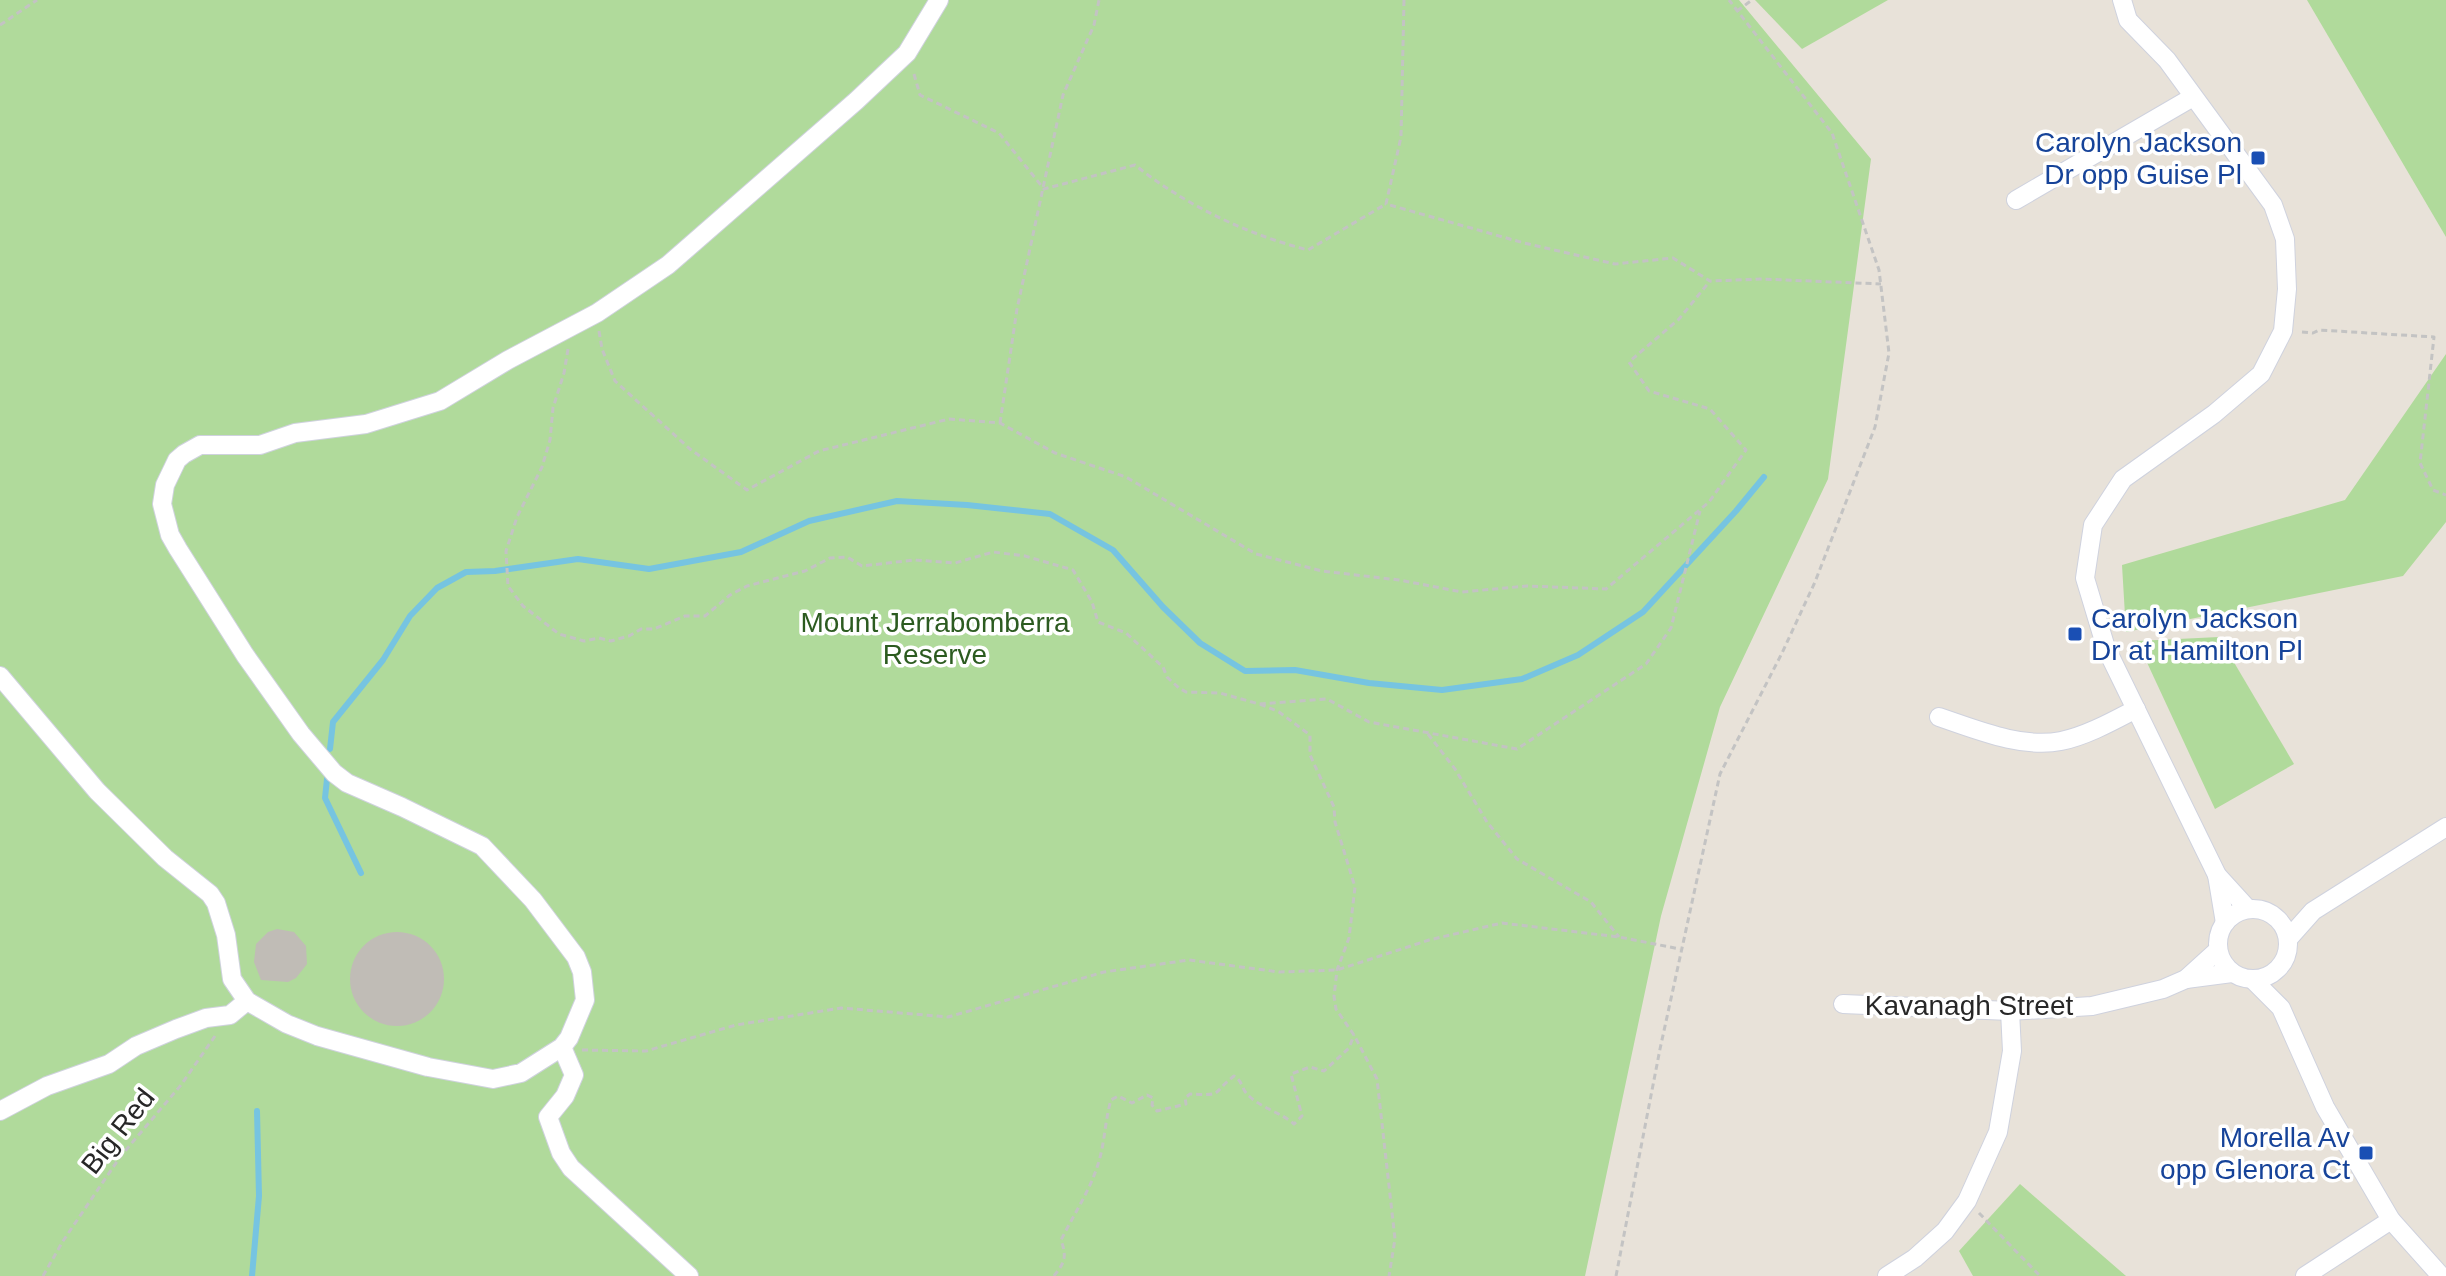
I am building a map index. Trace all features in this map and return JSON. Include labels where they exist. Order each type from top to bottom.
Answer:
[{"type":"street","points":[[0,676],[97,791],[165,858],[210,894],[226,935],[232,979],[247,1001],[287,1024],[317,1036],[428,1067],[493,1079],[521,1073],[562,1047],[585,1000],[582,972],[576,957],[518,882],[482,846],[347,783],[334,773],[301,734],[204,592],[170,535],[162,504],[165,485],[177,460],[200,445],[260,445],[295,433],[366,424],[419,408],[440,401],[591,316],[697,242],[907,53],[939,0]]},
{"type":"street","points":[[2122,0],[2128,20],[2167,60],[2273,205],[2285,239],[2287,289],[2283,331],[2261,374],[2214,414],[2123,479],[2093,525],[2085,578],[2106,648],[2217,875],[2248,909]]},
{"type":"street","points":[[2016,200],[2193,97]]},
{"type":"street","points":[[1939,717],[2012,740],[2060,741],[2136,709]]},
{"type":"street","points":[[2289,938],[2313,911],[2446,827]]},
{"type":"street","points":[[2217,875],[2225,923]]},
{"type":"street","points":[[2313,911],[2274,915],[2248,909],[2235,913],[2225,923],[2219,936],[2218,950],[2223,963],[2232,973],[2253,980],[2281,1008],[2325,1107],[2391,1220],[2441,1276]]},
{"type":"street","points":[[2253,980],[2270,976],[2287,956],[2289,938],[2284,925],[2274,915]]},
{"type":"street","name":"Kavanagh Street","points":[[2186,979],[2218,950]]},
{"type":"street","points":[[2281,1008],[2283,964]]},
{"type":"street","name":"Kavanagh Street","points":[[1843,1004],[2010,1011],[2092,1006],[2163,989],[2186,979],[2232,973]]},
{"type":"street","points":[[0,1111],[47,1086],[109,1064],[136,1046],[176,1029],[206,1018],[230,1015],[247,1001]]},
{"type":"street","points":[[1887,1276],[1915,1258],[1945,1231],[1967,1201],[1998,1132],[2012,1051],[2010,1011]]},
{"type":"street","points":[[562,1047],[574,1075],[565,1096],[548,1117],[561,1153],[571,1168],[689,1276]]},
{"type":"street","points":[[2305,1276],[2391,1220]]},
{"type":"path","points":[[0,25],[37,0]]},
{"type":"path","points":[[1000,423],[1017,309],[1063,95],[1094,25],[1099,0]]},
{"type":"path","points":[[1386,204],[1401,137],[1404,0]]},
{"type":"path","points":[[1616,1276],[1681,949],[1720,774],[1815,582],[1875,427],[1889,353],[1879,270],[1832,133],[1729,0]]},
{"type":"path","points":[[1737,11],[1752,0]]},
{"type":"path","points":[[907,53],[920,95],[999,133],[1044,189]]},
{"type":"path","points":[[1044,189],[1135,165],[1168,191],[1268,240],[1308,250],[1386,204],[1524,243],[1615,264],[1673,258],[1710,281],[1762,279],[1881,284]]},
{"type":"path","points":[[591,316],[615,381],[690,449],[747,490],[819,451],[949,419],[1000,423],[1055,453],[1126,477],[1256,554],[1322,571],[1399,580],[1462,592],[1527,586],[1606,589],[1700,511],[1746,450],[1710,409],[1649,391],[1629,362],[1679,319],[1710,281]]},
{"type":"path","points":[[591,316],[568,349],[542,467],[517,517],[506,551],[508,586],[523,606],[559,634],[584,641],[599,638],[611,641],[685,616],[705,616],[730,595],[747,586],[805,571],[830,558],[847,557],[862,566],[914,560],[955,563],[993,552],[1010,553],[1073,570],[1092,602],[1098,622],[1126,633],[1163,667],[1167,677],[1179,688],[1186,692],[1203,690],[1231,695],[1259,704],[1279,712],[1310,735],[1310,755],[1334,807],[1335,822],[1355,887],[1349,938],[1337,970],[1336,1009],[1377,1079],[1395,1239],[1389,1276]]},
{"type":"path","points":[[2283,331],[2313,333],[2319,330],[2434,337],[2420,463],[2433,490],[2446,495]]},
{"type":"path","points":[[1259,704],[1327,699],[1369,722],[1517,749],[1646,664],[1671,628],[1700,511]]},
{"type":"path","points":[[1427,732],[1455,769],[1487,822],[1517,859],[1591,902],[1619,937]]},
{"type":"path","points":[[562,1047],[588,1051],[646,1051],[736,1025],[841,1008],[948,1017],[1104,972],[1189,960],[1279,972],[1337,970],[1429,940],[1502,923],[1619,937],[1681,949]]},
{"type":"path","name":"Big Red","points":[[43,1276],[120,1157],[181,1085],[230,1015]]},
{"type":"path","points":[[1054,1276],[1067,1253],[1061,1240],[1080,1207],[1099,1163],[1111,1100],[1118,1096],[1132,1103],[1147,1095],[1153,1098],[1152,1105],[1157,1111],[1164,1111],[1186,1104],[1185,1098],[1190,1094],[1210,1097],[1222,1090],[1234,1076],[1240,1079],[1246,1094],[1260,1107],[1286,1117],[1294,1124],[1302,1116],[1291,1074],[1310,1067],[1324,1071],[1349,1048],[1354,1035]]},
{"type":"path","points":[[1967,1201],[2040,1276]]},
{"type":"green space","name":"Mount Jerrabomberra Reserve","points":[[0,0],[1739,0],[1871,159],[1828,479],[1720,707],[1661,916],[1585,1276],[0,1276]]},
{"type":"green space","points":[[1755,0],[1888,0],[1802,49]]},
{"type":"green space","points":[[2307,0],[2446,0],[2446,237]]},
{"type":"green space","points":[[2446,354],[2446,522],[2403,576],[2126,632],[2122,565],[2345,500]]},
{"type":"green space","points":[[2219,637],[2294,764],[2215,809],[2137,641]]},
{"type":"green space","points":[[2020,1184],[2126,1276],[1973,1276],[1959,1251]]},
{"type":"building","points":[[277,929],[294,932],[306,946],[307,964],[296,978],[288,982],[261,980],[254,962],[256,944],[268,932]]},
{"type":"building","points":[[397,932],[415,935],[430,946],[441,961],[444,979],[441,997],[430,1012],[415,1023],[397,1026],[379,1023],[364,1012],[353,997],[350,979],[353,961],[364,946],[379,935]]},
{"type":"waterway","points":[[330,749],[333,722],[383,660],[410,616],[437,588],[466,572],[578,559],[649,569],[741,552],[809,521],[897,501],[1050,514],[1113,550],[1163,607],[1200,643],[1245,671],[1295,670],[1369,683],[1442,690],[1522,679],[1578,655],[1643,612],[1764,477]]},
{"type":"waterway","points":[[327,779],[325,798],[361,873]]},
{"type":"waterway","points":[[252,1276],[259,1196],[257,1111]]},
{"type":"place","name":"Carolyn Jackson Dr opp Guise Pl","points":[[2258,158]]},
{"type":"place","name":"Carolyn Jackson Dr at Hamilton Pl","points":[[2075,634]]},
{"type":"place","name":"Morella Av opp Glenora Ct","points":[[2366,1153]]}]
